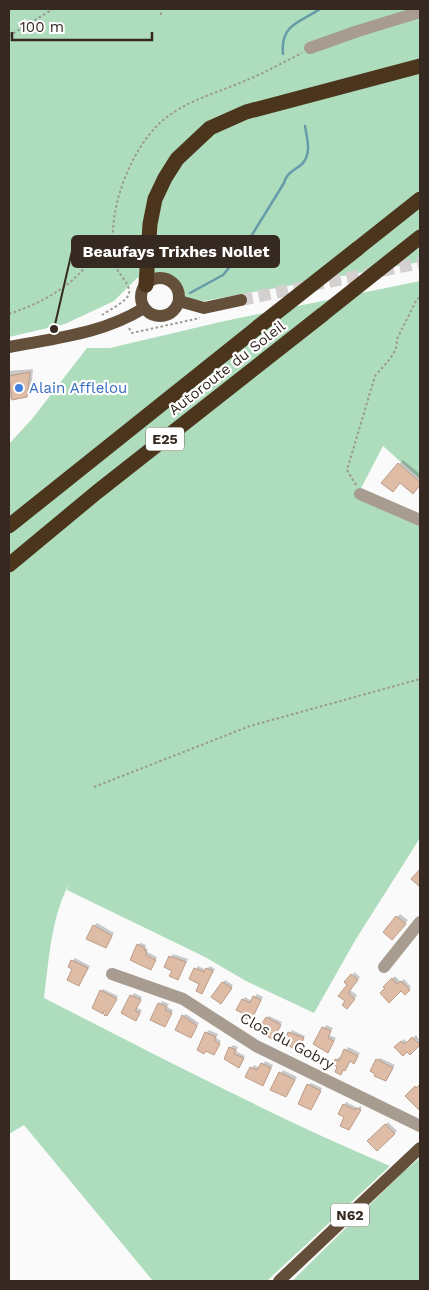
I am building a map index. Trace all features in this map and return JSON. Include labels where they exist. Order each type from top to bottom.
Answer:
[{"type":"highway","points":[[146,285],[150,224],[155,199],[177,159],[210,128],[228,118],[246,112],[420,66]]},
{"type":"highway","name":"Autoroute du Soleil","points":[[9,526],[420,199]]},
{"type":"highway","name":"Autoroute du Soleil","points":[[9,565],[97,492],[420,237]]},
{"type":"main road","points":[[158,278],[165,279],[177,287],[179,301],[172,312],[160,317],[148,313],[144,308],[141,296],[146,285],[158,278]]},
{"type":"main road","points":[[179,301],[204,308],[241,300]]},
{"type":"main road","points":[[9,347],[89,332],[125,320],[144,308]]},
{"type":"main road","name":"N62","points":[[279,1281],[420,1148]]},
{"type":"street","points":[[310,48],[420,12]]},
{"type":"street","points":[[360,494],[420,520]]},
{"type":"street","points":[[384,967],[420,922]]},
{"type":"street","name":"Clos du Gobry","points":[[112,974],[183,999],[256,1046],[420,1126]]},
{"type":"path","points":[[9,36],[53,9]]},
{"type":"path","points":[[161,9],[161,15]]},
{"type":"path","points":[[9,314],[33,306],[57,291],[76,277],[113,240]]},
{"type":"path","points":[[360,494],[346,470],[364,409],[375,376],[390,360],[396,349],[400,332],[417,299],[420,298]]},
{"type":"path","points":[[116,305],[132,333],[202,317]]},
{"type":"path","points":[[94,787],[250,726],[420,680]]},
{"type":"green space","points":[[9,9],[420,9],[420,262],[204,301],[187,299],[177,282],[165,275],[137,278],[114,301],[65,324],[9,337]]},
{"type":"green space","points":[[420,281],[420,479],[383,446],[357,496],[420,526],[420,838],[356,939],[314,1013],[246,981],[205,957],[67,890],[69,884],[54,925],[44,998],[259,1106],[390,1166],[267,1281],[153,1281],[24,1125],[9,1134],[9,444],[32,419],[87,348],[110,348],[220,322]]},
{"type":"green space","points":[[420,1158],[420,1281],[292,1281],[404,1171]]},
{"type":"building","name":"Alain Afflelou","points":[[30,372],[27,397],[12,400],[9,376]]},
{"type":"building","points":[[398,463],[420,482],[420,485],[413,494],[400,483],[393,492],[381,483]]},
{"type":"building","points":[[420,869],[420,887],[411,879]]},
{"type":"building","points":[[396,916],[406,924],[392,940],[383,932]]},
{"type":"building","points":[[93,925],[112,936],[106,948],[86,939]]},
{"type":"building","points":[[137,944],[145,948],[144,950],[147,952],[145,955],[156,960],[151,970],[130,960]]},
{"type":"building","points":[[169,956],[186,962],[178,980],[169,976],[172,971],[164,967]]},
{"type":"building","points":[[71,960],[88,968],[79,986],[67,980],[72,969],[68,967]]},
{"type":"building","points":[[194,968],[204,972],[206,968],[213,971],[202,994],[196,991],[199,984],[189,979]]},
{"type":"building","points":[[351,974],[358,980],[348,993],[355,999],[347,1009],[342,1005],[345,1001],[338,996],[347,985],[344,982]]},
{"type":"building","points":[[392,978],[397,984],[401,981],[410,990],[405,995],[401,991],[389,1003],[380,993]]},
{"type":"building","points":[[222,982],[232,988],[221,1004],[211,997]]},
{"type":"building","points":[[100,990],[117,999],[107,1016],[104,1015],[106,1012],[104,1011],[103,1014],[92,1008]]},
{"type":"building","points":[[130,995],[141,1000],[135,1011],[140,1013],[136,1021],[121,1013]]},
{"type":"building","points":[[253,996],[261,1000],[251,1021],[245,1018],[246,1015],[236,1010],[242,999],[250,1003]]},
{"type":"building","points":[[158,1003],[167,1007],[165,1010],[172,1013],[165,1027],[150,1020]]},
{"type":"building","points":[[182,1015],[197,1026],[191,1038],[175,1030]]},
{"type":"building","points":[[266,1017],[281,1025],[273,1040],[258,1030]]},
{"type":"building","points":[[322,1027],[331,1031],[328,1038],[334,1041],[328,1053],[313,1044]]},
{"type":"building","points":[[205,1032],[216,1037],[214,1041],[220,1044],[214,1055],[206,1051],[204,1054],[197,1050]]},
{"type":"building","points":[[288,1032],[304,1038],[298,1051],[284,1043]]},
{"type":"building","points":[[412,1037],[420,1045],[410,1055],[407,1052],[403,1056],[394,1047],[401,1041],[405,1044]]},
{"type":"building","points":[[229,1047],[236,1050],[234,1054],[244,1058],[239,1068],[224,1059]]},
{"type":"building","points":[[344,1049],[358,1056],[354,1064],[350,1061],[341,1075],[335,1072],[337,1067],[333,1064],[335,1059],[339,1061]]},
{"type":"building","points":[[376,1059],[393,1068],[386,1081],[374,1076],[375,1074],[370,1071]]},
{"type":"building","points":[[261,1063],[271,1068],[263,1086],[245,1077],[250,1067],[257,1070]]},
{"type":"building","points":[[279,1072],[295,1080],[286,1097],[270,1090]]},
{"type":"building","points":[[307,1084],[321,1091],[311,1110],[298,1104]]},
{"type":"building","points":[[420,1084],[419,1110],[405,1096],[415,1086],[416,1088]]},
{"type":"building","points":[[343,1104],[355,1110],[356,1108],[361,1110],[349,1130],[340,1126],[344,1117],[338,1114]]},
{"type":"building","points":[[385,1124],[395,1134],[377,1151],[367,1141]]},
{"type":"waterway","points":[[283,54],[283,44],[288,30],[320,9]]},
{"type":"waterway","points":[[190,293],[223,275],[239,256],[287,176],[305,160],[308,151],[305,126]]},
{"type":"tunnel","points":[[241,300],[420,263]]},
{"type":"place","name":"Beaufays Trixhes Nollet","points":[[54,329]]},
{"type":"place","name":"Alain Afflelou","points":[[19,388]]}]
